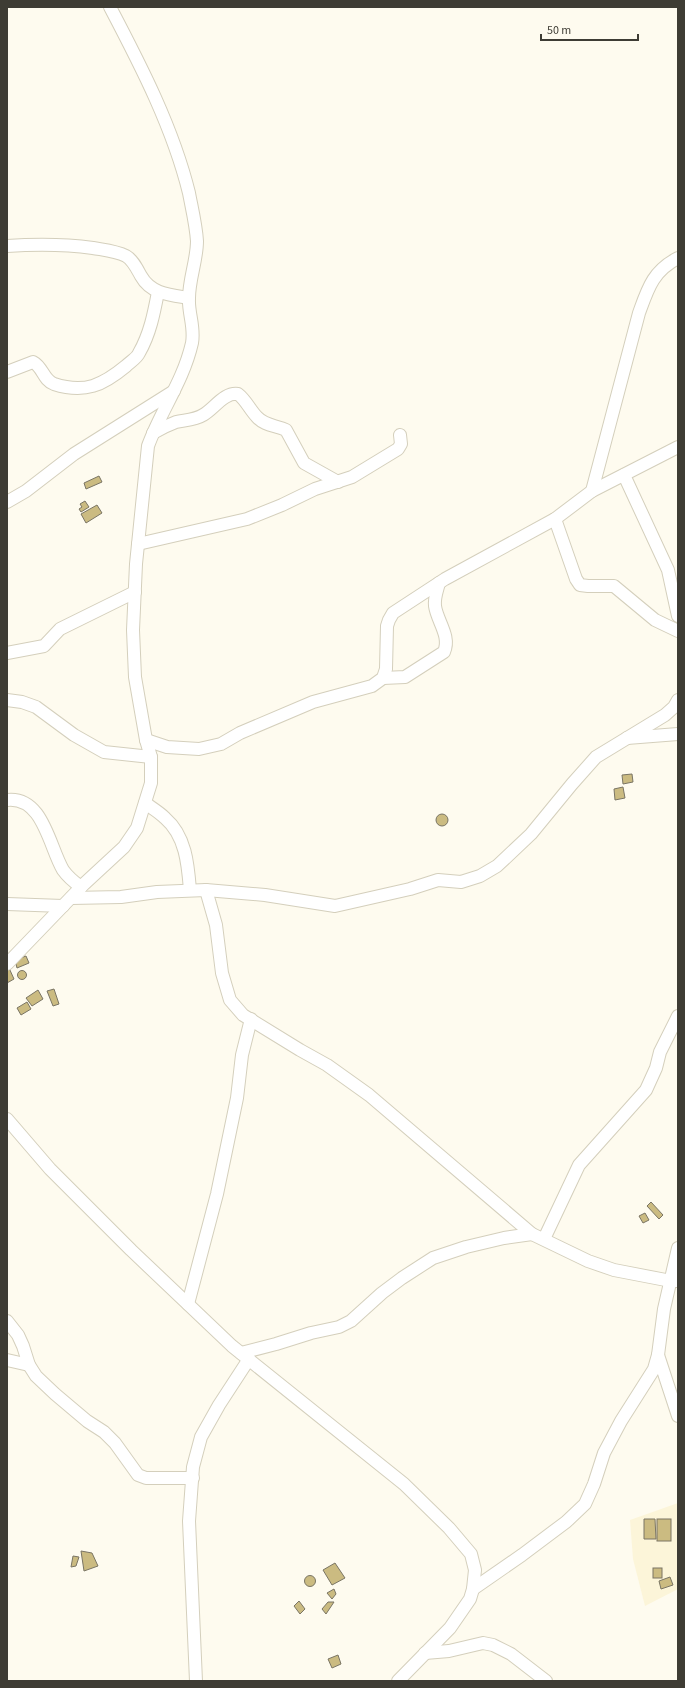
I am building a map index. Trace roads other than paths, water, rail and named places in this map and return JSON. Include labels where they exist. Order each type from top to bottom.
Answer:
[{"type":"street","points":[[7,964],[81,887],[124,848],[137,828],[151,783],[151,757],[146,740],[135,677],[133,655],[138,544],[148,446],[182,375],[193,333],[189,298],[197,242],[194,218],[184,172],[171,136],[157,103],[110,7]]},
{"type":"street","points":[[7,246],[48,244],[110,251],[126,256],[131,260],[147,285],[158,292],[189,298]]},
{"type":"street","points":[[592,492],[637,320],[649,286],[658,272],[678,258]]},
{"type":"street","points":[[7,372],[33,362],[38,366],[46,379],[52,383],[78,388],[95,387],[112,378],[139,355],[152,324],[158,292]]},
{"type":"street","points":[[7,502],[26,491],[74,454],[175,391]]},
{"type":"street","points":[[153,433],[175,423],[197,418],[231,395],[238,394],[257,417],[264,423],[271,427],[286,430],[304,463],[338,482]]},
{"type":"street","points":[[138,544],[246,519],[282,505],[315,489],[352,477],[398,449],[401,444],[400,435]]},
{"type":"street","points":[[383,678],[386,669],[387,626],[390,616],[439,583],[480,559],[555,519],[592,492],[678,447]]},
{"type":"street","points":[[624,475],[668,570],[678,616]]},
{"type":"street","points":[[555,519],[576,579],[580,585],[614,586],[655,620],[678,631]]},
{"type":"street","points":[[146,740],[167,747],[193,749],[221,744],[289,711],[313,702],[372,686],[383,678],[405,677],[444,652],[446,636],[435,604],[439,583]]},
{"type":"street","points":[[7,653],[44,646],[60,629],[135,592]]},
{"type":"street","points":[[7,700],[22,702],[36,707],[74,735],[104,752],[151,757]]},
{"type":"street","points":[[7,904],[67,902],[157,892],[206,890],[265,896],[336,906],[410,889],[438,880],[461,882],[480,876],[497,866],[531,834],[596,757],[665,715],[678,701]]},
{"type":"street","points":[[624,739],[678,734]]},
{"type":"street","points":[[7,800],[15,799],[23,801],[35,811],[49,836],[63,870],[81,887]]},
{"type":"street","points":[[145,803],[165,818],[176,829],[182,842],[188,866],[190,890]]},
{"type":"street","points":[[206,890],[216,925],[222,973],[230,1000],[244,1015],[327,1065],[369,1094],[532,1234],[588,1261],[614,1270],[674,1281]]},
{"type":"street","points":[[544,1239],[579,1165],[646,1090],[656,1068],[660,1052],[678,1016]]},
{"type":"street","points":[[188,1304],[217,1194],[237,1098],[242,1055],[251,1019]]},
{"type":"street","points":[[7,1119],[50,1169],[131,1250],[188,1304],[245,1356],[404,1484],[449,1528],[471,1554],[475,1570],[473,1589],[470,1598],[450,1628],[398,1681]]},
{"type":"street","points":[[196,1681],[188,1521],[192,1478],[201,1437],[245,1356],[276,1344],[338,1326],[350,1321],[382,1292],[433,1258],[466,1247],[504,1238],[532,1234]]},
{"type":"street","points":[[473,1589],[566,1522],[585,1504],[594,1484],[604,1453],[621,1421],[654,1369],[658,1355],[664,1309],[674,1281],[678,1248]]},
{"type":"street","points":[[7,1321],[23,1346],[29,1365],[36,1376],[55,1394],[115,1443],[138,1475],[146,1478],[192,1478]]},
{"type":"street","points":[[658,1355],[678,1416]]},
{"type":"street","points":[[7,1360],[29,1365]]},
{"type":"street","points":[[425,1653],[448,1651],[483,1643],[510,1654],[546,1681]]}]
